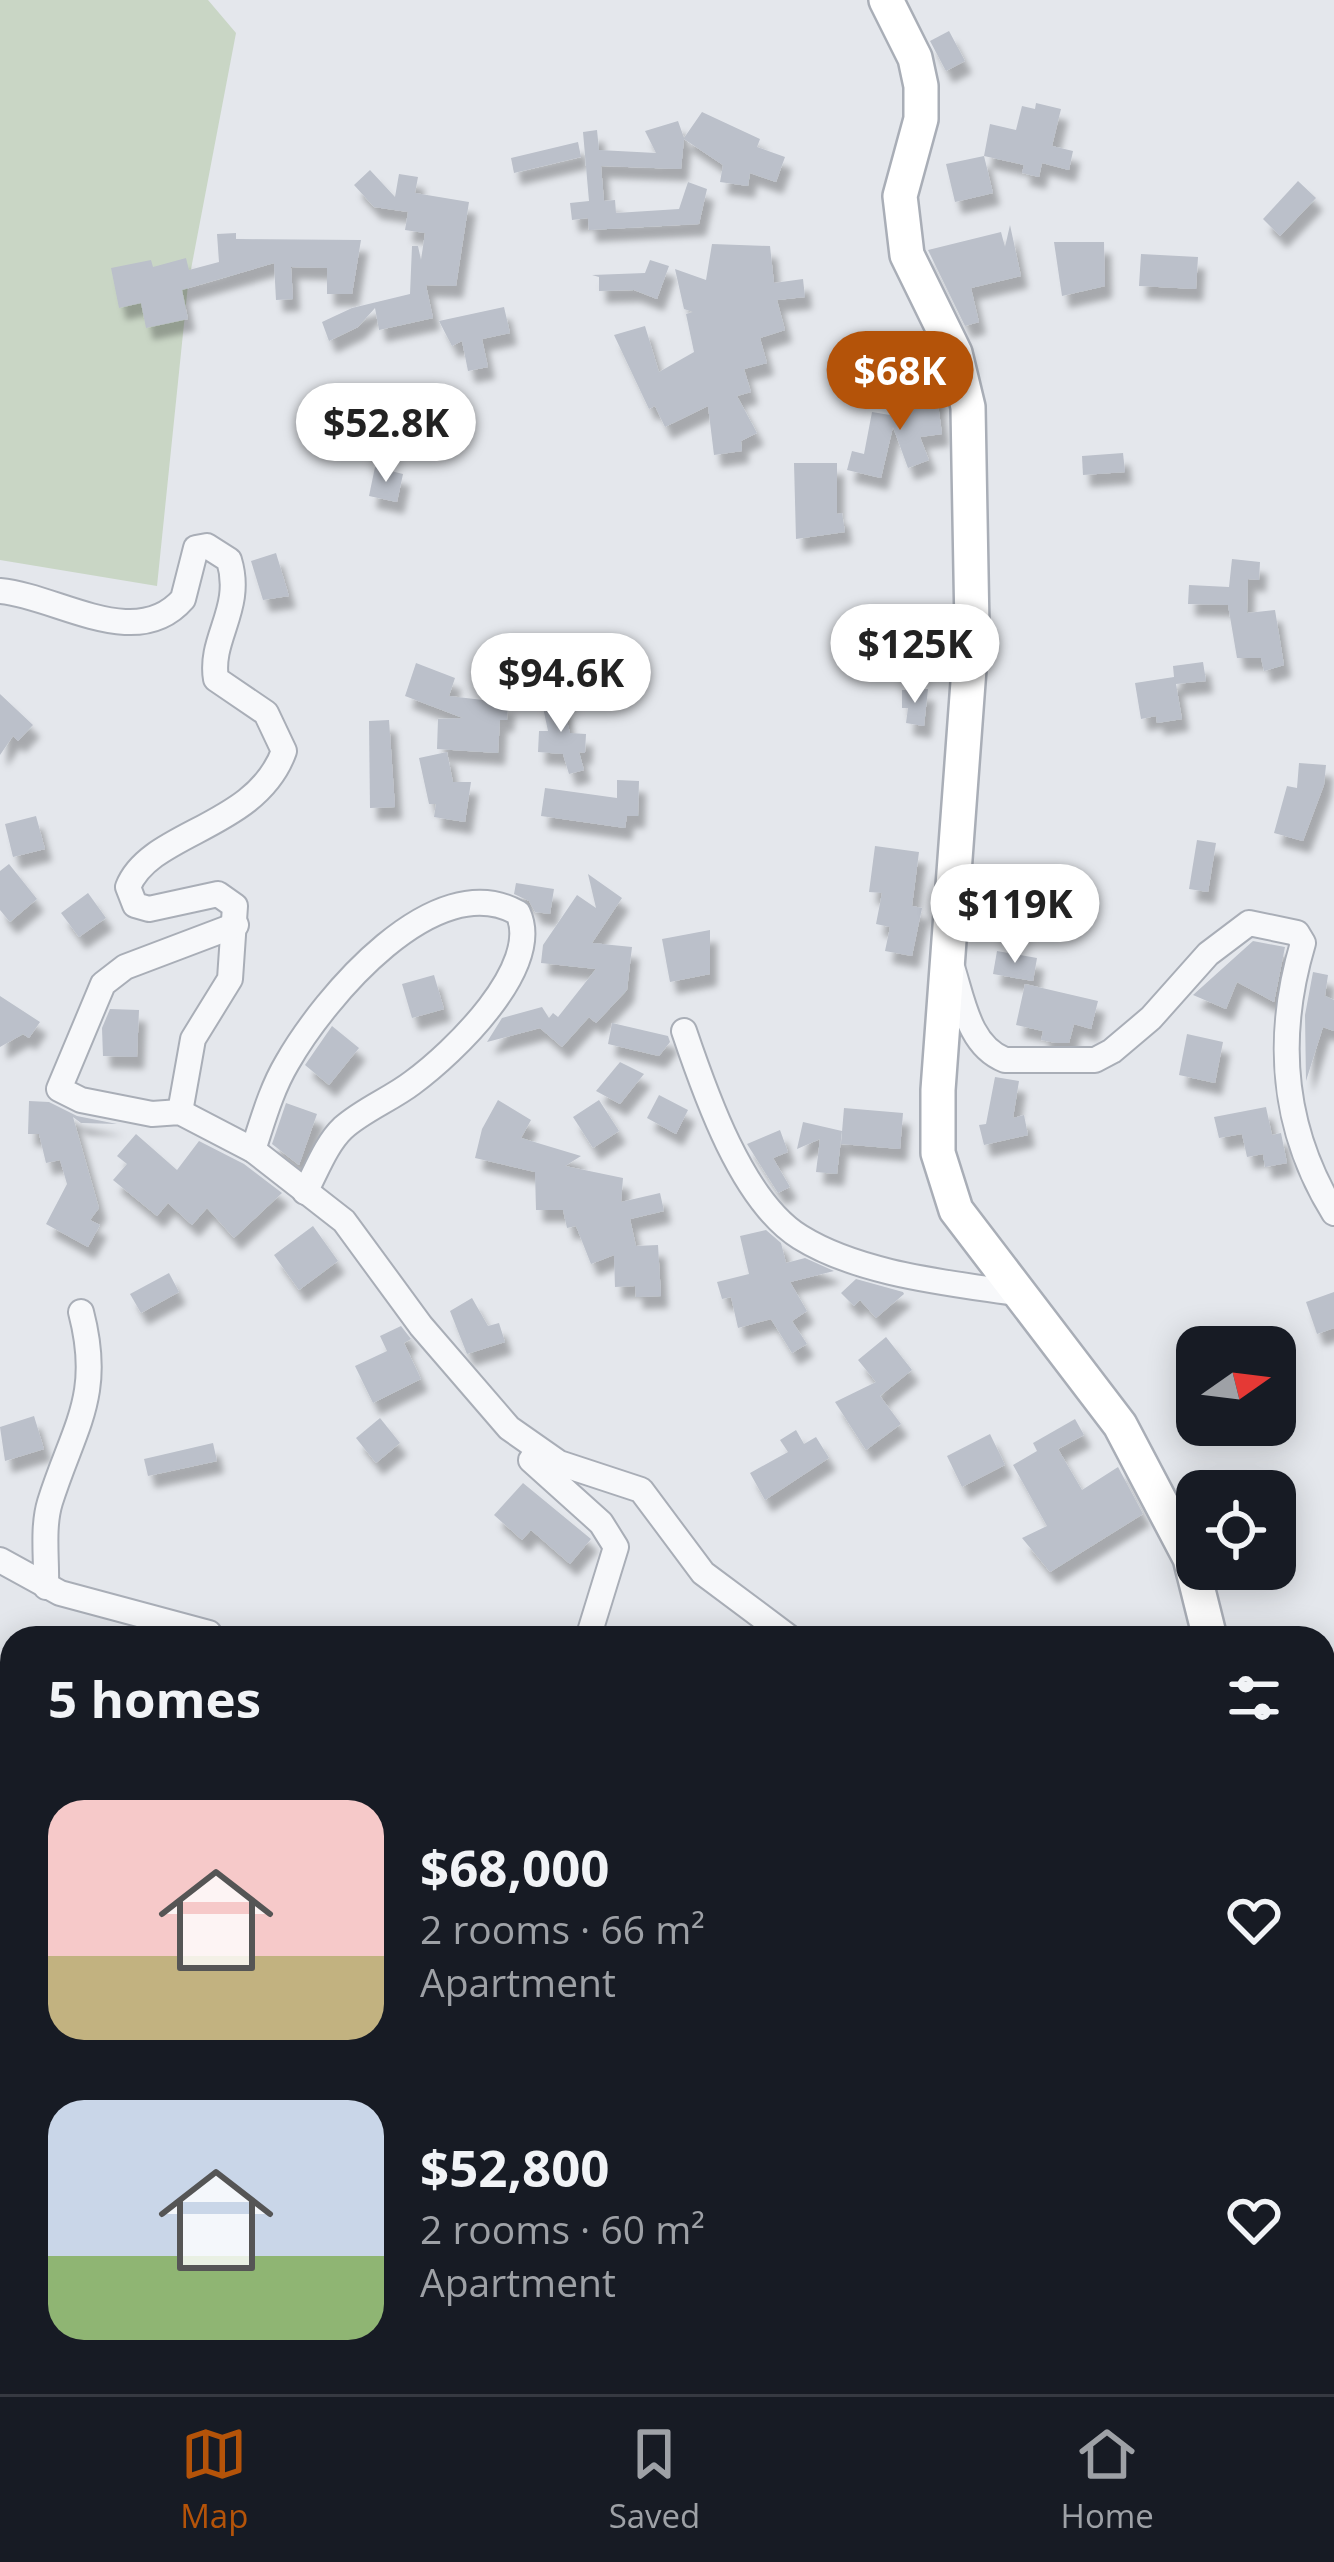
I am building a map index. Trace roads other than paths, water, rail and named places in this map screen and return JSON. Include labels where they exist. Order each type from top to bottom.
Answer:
[{"type":"street","points":[[886,0],[915,58],[921,86],[921,119],[900,196],[907,255],[955,353],[968,407],[972,628],[937,1105],[938,1153],[956,1210],[1120,1425],[1157,1489],[1190,1558],[1207,1626]]},
{"type":"street","points":[[0,591],[70,606],[101,621],[149,622],[183,599],[196,548],[207,546],[229,560],[233,606],[217,647],[216,679],[266,713],[284,751],[276,773],[255,797],[155,857],[128,887],[135,905],[149,909],[207,895],[230,897],[236,925],[230,979],[193,1039],[180,1112]]},
{"type":"street","points":[[253,1150],[270,1098],[302,1039],[405,928],[428,913],[477,900],[518,913],[523,924],[514,973],[456,1043],[415,1081],[343,1128],[305,1192]]},
{"type":"street","points":[[950,961],[973,1031],[992,1055],[1005,1060],[1076,1062],[1094,1060],[1133,1035],[1208,953],[1250,923],[1297,933],[1303,944],[1285,1016],[1286,1070],[1308,1172],[1334,1213]]},
{"type":"street","points":[[236,925],[125,967],[103,984],[60,1076],[65,1096],[152,1114],[180,1112],[253,1150],[344,1221],[421,1326],[509,1428],[525,1455],[602,1523],[616,1547],[592,1626]]},
{"type":"street","points":[[684,1031],[709,1103],[741,1162],[770,1211],[801,1238],[902,1276],[1022,1294]]},
{"type":"street","points":[[46,1587],[47,1516],[75,1444],[92,1379],[81,1312]]},
{"type":"street","points":[[509,1428],[559,1463],[640,1490],[703,1573],[774,1626]]},
{"type":"street","points":[[0,1560],[46,1587],[184,1626]]}]
